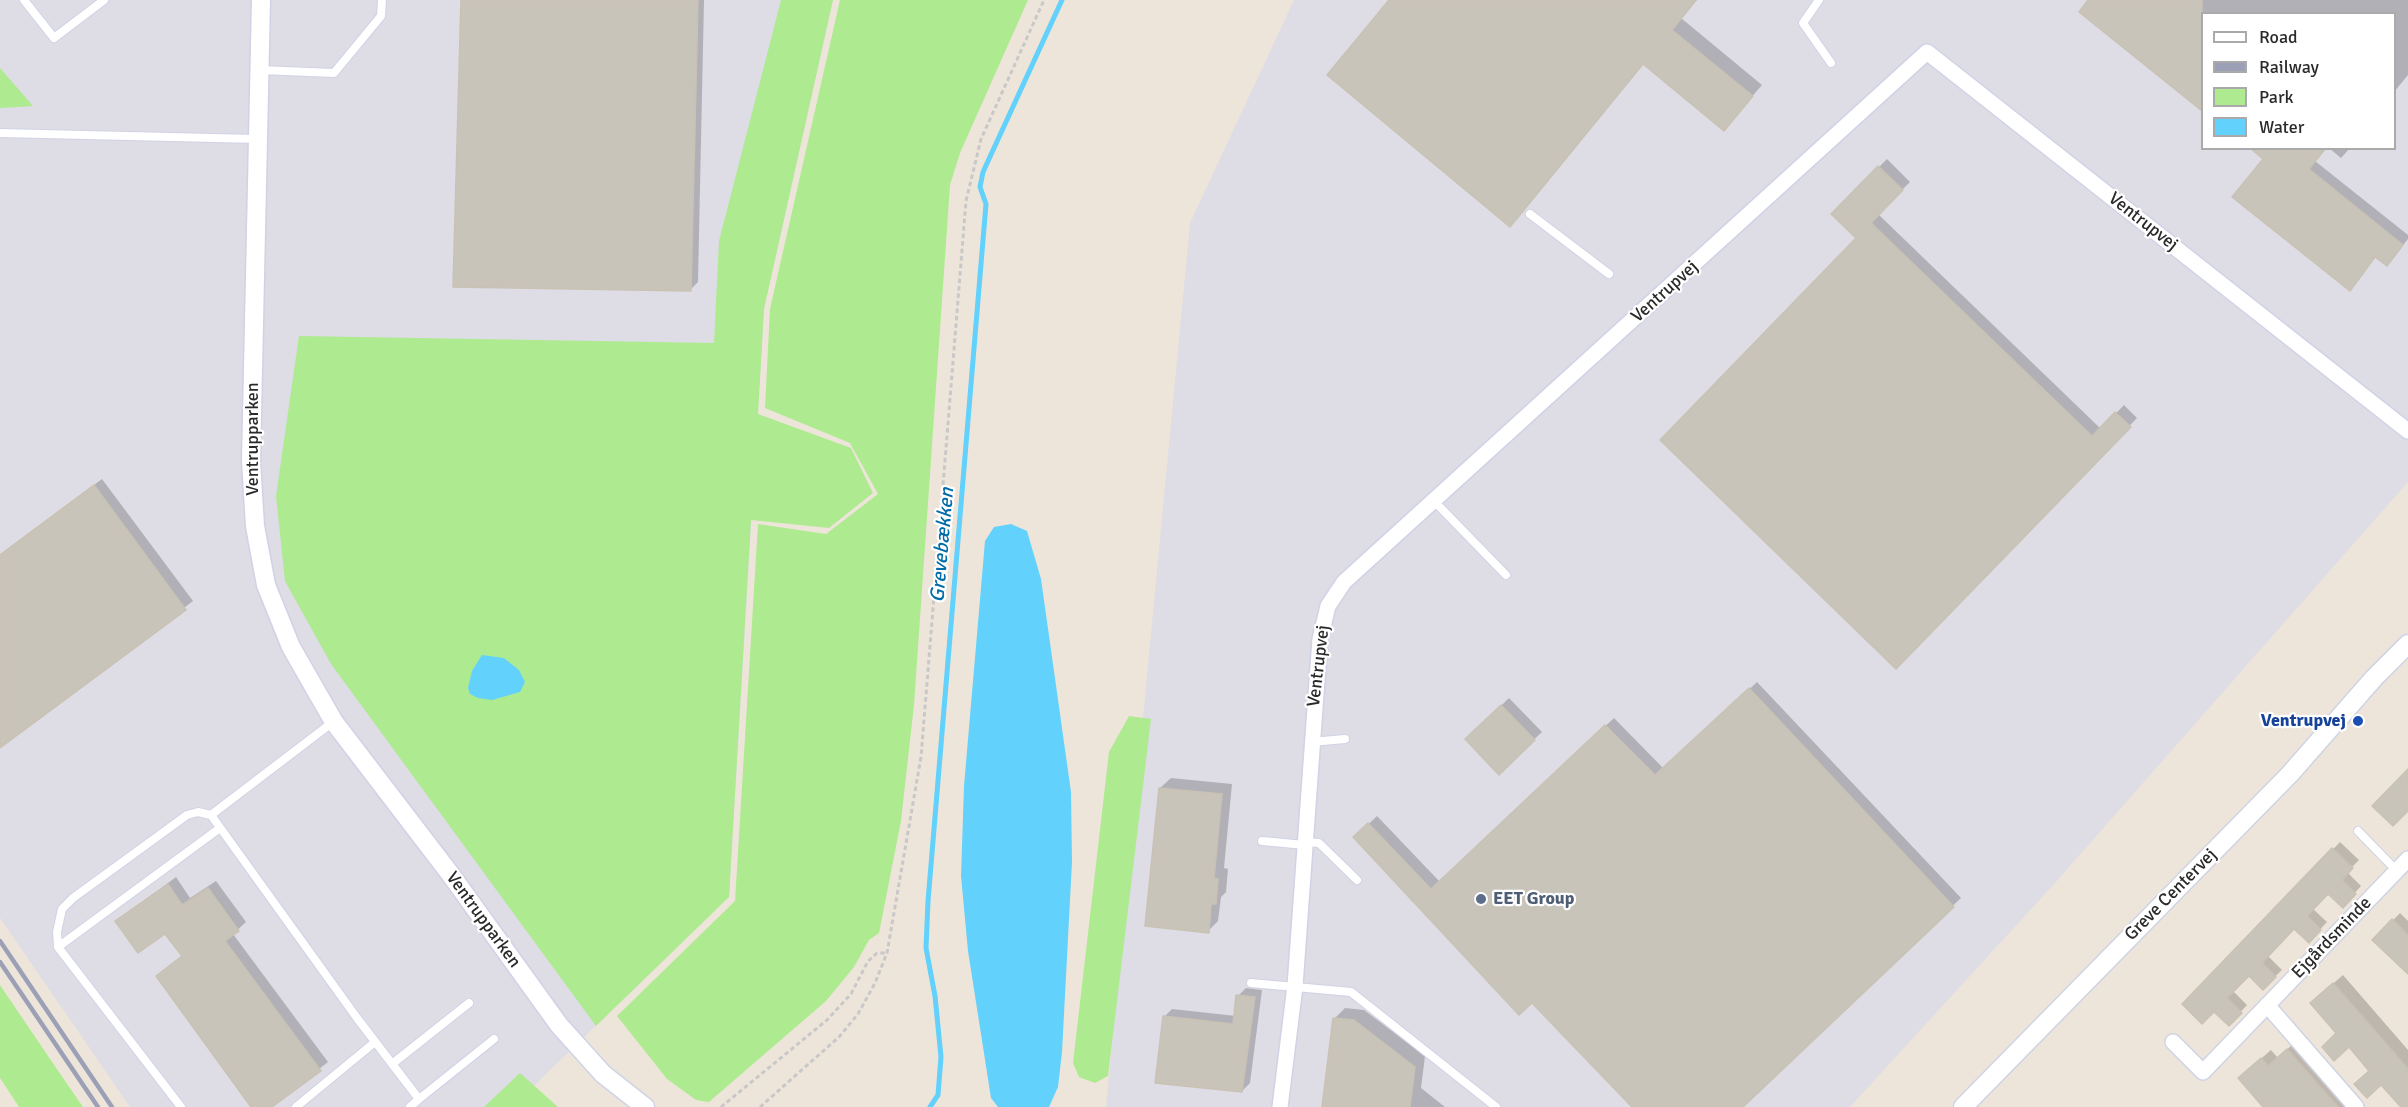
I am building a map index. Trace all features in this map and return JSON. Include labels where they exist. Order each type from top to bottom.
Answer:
[{"type":"street","name":"Ventrupparken","points":[[261,0],[251,461],[255,526],[266,585],[291,647],[334,722],[451,875],[559,1026],[603,1074],[645,1107]]},
{"type":"street","name":"Ventrupvej","points":[[1280,1107],[1295,986],[1320,639],[1328,606],[1344,582],[1435,502],[1927,52],[2407,431]]},
{"type":"street","name":"Greve Centervej","points":[[2374,678],[2408,629]]},
{"type":"street","name":"Greve Centervej","points":[[1963,1107],[2290,774],[2374,678],[2408,644]]},
{"type":"street","name":"Ejgårdsminde","points":[[2173,1042],[2204,1072],[2408,859]]},
{"type":"street","points":[[2397,871],[2408,882]]},
{"type":"street","points":[[2267,1005],[2356,1107]]},
{"type":"lane","points":[[24,0],[54,38],[104,0]]},
{"type":"lane","points":[[260,70],[334,73],[381,16],[382,0]]},
{"type":"lane","points":[[1819,0],[1803,23],[1831,63]]},
{"type":"lane","points":[[0,133],[258,139]]},
{"type":"lane","points":[[1530,214],[1609,274]]},
{"type":"lane","points":[[1435,502],[1506,575]]},
{"type":"lane","points":[[211,815],[334,722]]},
{"type":"lane","points":[[1311,742],[1345,739]]},
{"type":"lane","points":[[181,1107],[58,946],[58,922],[62,909],[73,898],[187,815],[198,812],[211,815],[357,1018],[419,1099]]},
{"type":"lane","points":[[58,946],[220,828]]},
{"type":"lane","points":[[2358,831],[2397,871]]},
{"type":"lane","points":[[1262,841],[1319,843],[1357,880]]},
{"type":"lane","points":[[1251,983],[1351,992],[1496,1107]]},
{"type":"lane","points":[[392,1064],[469,1003]]},
{"type":"lane","points":[[410,1107],[494,1039]]},
{"type":"lane","points":[[296,1107],[375,1042]]},
{"type":"path","points":[[760,1107],[839,1037],[858,1014],[887,953],[921,757],[966,201],[981,139],[1044,0]]},
{"type":"path","points":[[721,1107],[827,1020],[851,994],[868,961],[877,953],[887,953]]},
{"type":"shaded area","points":[[0,0],[833,0],[764,309],[729,897],[512,1107],[130,1107],[0,918]]},
{"type":"shaded area","points":[[1294,0],[2408,0],[2408,482],[2055,883],[1850,1107],[1106,1107],[1190,223]]},
{"type":"green space","points":[[781,0],[833,0],[764,309],[758,414],[851,448],[873,493],[829,528],[751,520],[729,897],[596,1026],[331,664],[285,581],[276,496],[299,336],[714,343],[719,241]]},
{"type":"green space","points":[[840,0],[1028,0],[960,153],[950,185],[914,705],[901,821],[879,933],[869,940],[854,967],[826,1001],[709,1102],[696,1100],[667,1079],[617,1016],[735,901],[758,524],[826,534],[878,494],[850,443],[765,408],[770,309]]},
{"type":"green space","points":[[0,68],[33,106],[0,108]]},
{"type":"green space","points":[[1129,716],[1151,719],[1108,1076],[1095,1083],[1079,1077],[1073,1063],[1109,752]]},
{"type":"green space","points":[[0,985],[83,1107],[19,1107],[0,1078]]},
{"type":"green space","points":[[520,1073],[558,1107],[484,1107]]},
{"type":"water","points":[[1011,524],[1027,531],[1041,579],[1071,792],[1072,862],[1062,1052],[1058,1087],[1049,1107],[998,1107],[991,1098],[968,951],[961,876],[964,786],[985,541],[994,527]]},
{"type":"water","points":[[482,655],[504,658],[519,670],[525,682],[520,692],[492,700],[470,694],[468,688],[472,671]]},
{"type":"building","points":[[461,0],[698,0],[691,291],[453,287]]},
{"type":"building","points":[[1389,0],[1696,0],[1672,30],[1753,96],[1724,131],[1643,64],[1510,227],[1327,75]]},
{"type":"building","points":[[2088,0],[2202,0],[2201,110],[2079,12]]},
{"type":"building","points":[[2252,150],[2324,150],[2309,169],[2403,245],[2387,266],[2375,257],[2350,291],[2232,197],[2263,159]]},
{"type":"building","points":[[1878,166],[1903,190],[1871,223],[2092,436],[2115,412],[2131,427],[1896,669],[1660,440],[1856,238],[1831,214]]},
{"type":"building","points":[[94,485],[186,610],[0,748],[0,555]]},
{"type":"building","points":[[1749,688],[1954,907],[1743,1107],[1632,1107],[1532,1003],[1519,1015],[1353,837],[1368,823],[1431,889],[1605,725],[1655,775]]},
{"type":"building","points":[[1501,705],[1535,740],[1499,775],[1465,739]]},
{"type":"building","points":[[2408,769],[2408,811],[2393,826],[2372,806]]},
{"type":"building","points":[[1159,788],[1222,794],[1214,878],[1218,879],[1216,904],[1211,904],[1209,933],[1145,926]]},
{"type":"building","points":[[2332,848],[2353,868],[2342,880],[2356,894],[2343,908],[2328,894],[2307,916],[2321,930],[2309,943],[2294,929],[2262,963],[2276,977],[2263,990],[2249,976],[2227,998],[2242,1013],[2229,1026],[2214,1012],[2202,1024],[2182,1004]]},
{"type":"building","points":[[168,884],[182,905],[208,888],[239,931],[225,941],[321,1071],[272,1107],[251,1107],[156,976],[182,956],[165,934],[138,953],[115,921]]},
{"type":"building","points":[[2392,919],[2408,935],[2408,974],[2372,940]]},
{"type":"building","points":[[2333,983],[2408,1069],[2408,1107],[2401,1107],[2381,1085],[2367,1098],[2354,1084],[2369,1071],[2349,1047],[2334,1061],[2322,1047],[2336,1033],[2310,1003]]},
{"type":"building","points":[[1236,995],[1255,997],[1242,1092],[1155,1083],[1163,1016],[1233,1024]]},
{"type":"building","points":[[1333,1018],[1354,1020],[1415,1067],[1410,1107],[1322,1107]]},
{"type":"building","points":[[2287,1049],[2338,1107],[2263,1107],[2238,1078],[2261,1058],[2268,1066]]},
{"type":"waterway","name":"Grevebækken","points":[[930,1107],[938,1095],[941,1057],[935,996],[926,948],[928,901],[986,204],[980,187],[983,172],[1062,0]]},
{"type":"railway","points":[[0,941],[112,1107]]},
{"type":"railway","points":[[0,962],[98,1107]]},
{"type":"place","name":"Ventrupvej","points":[[2358,721]]},
{"type":"place","name":"EET Group","points":[[1481,899]]}]
